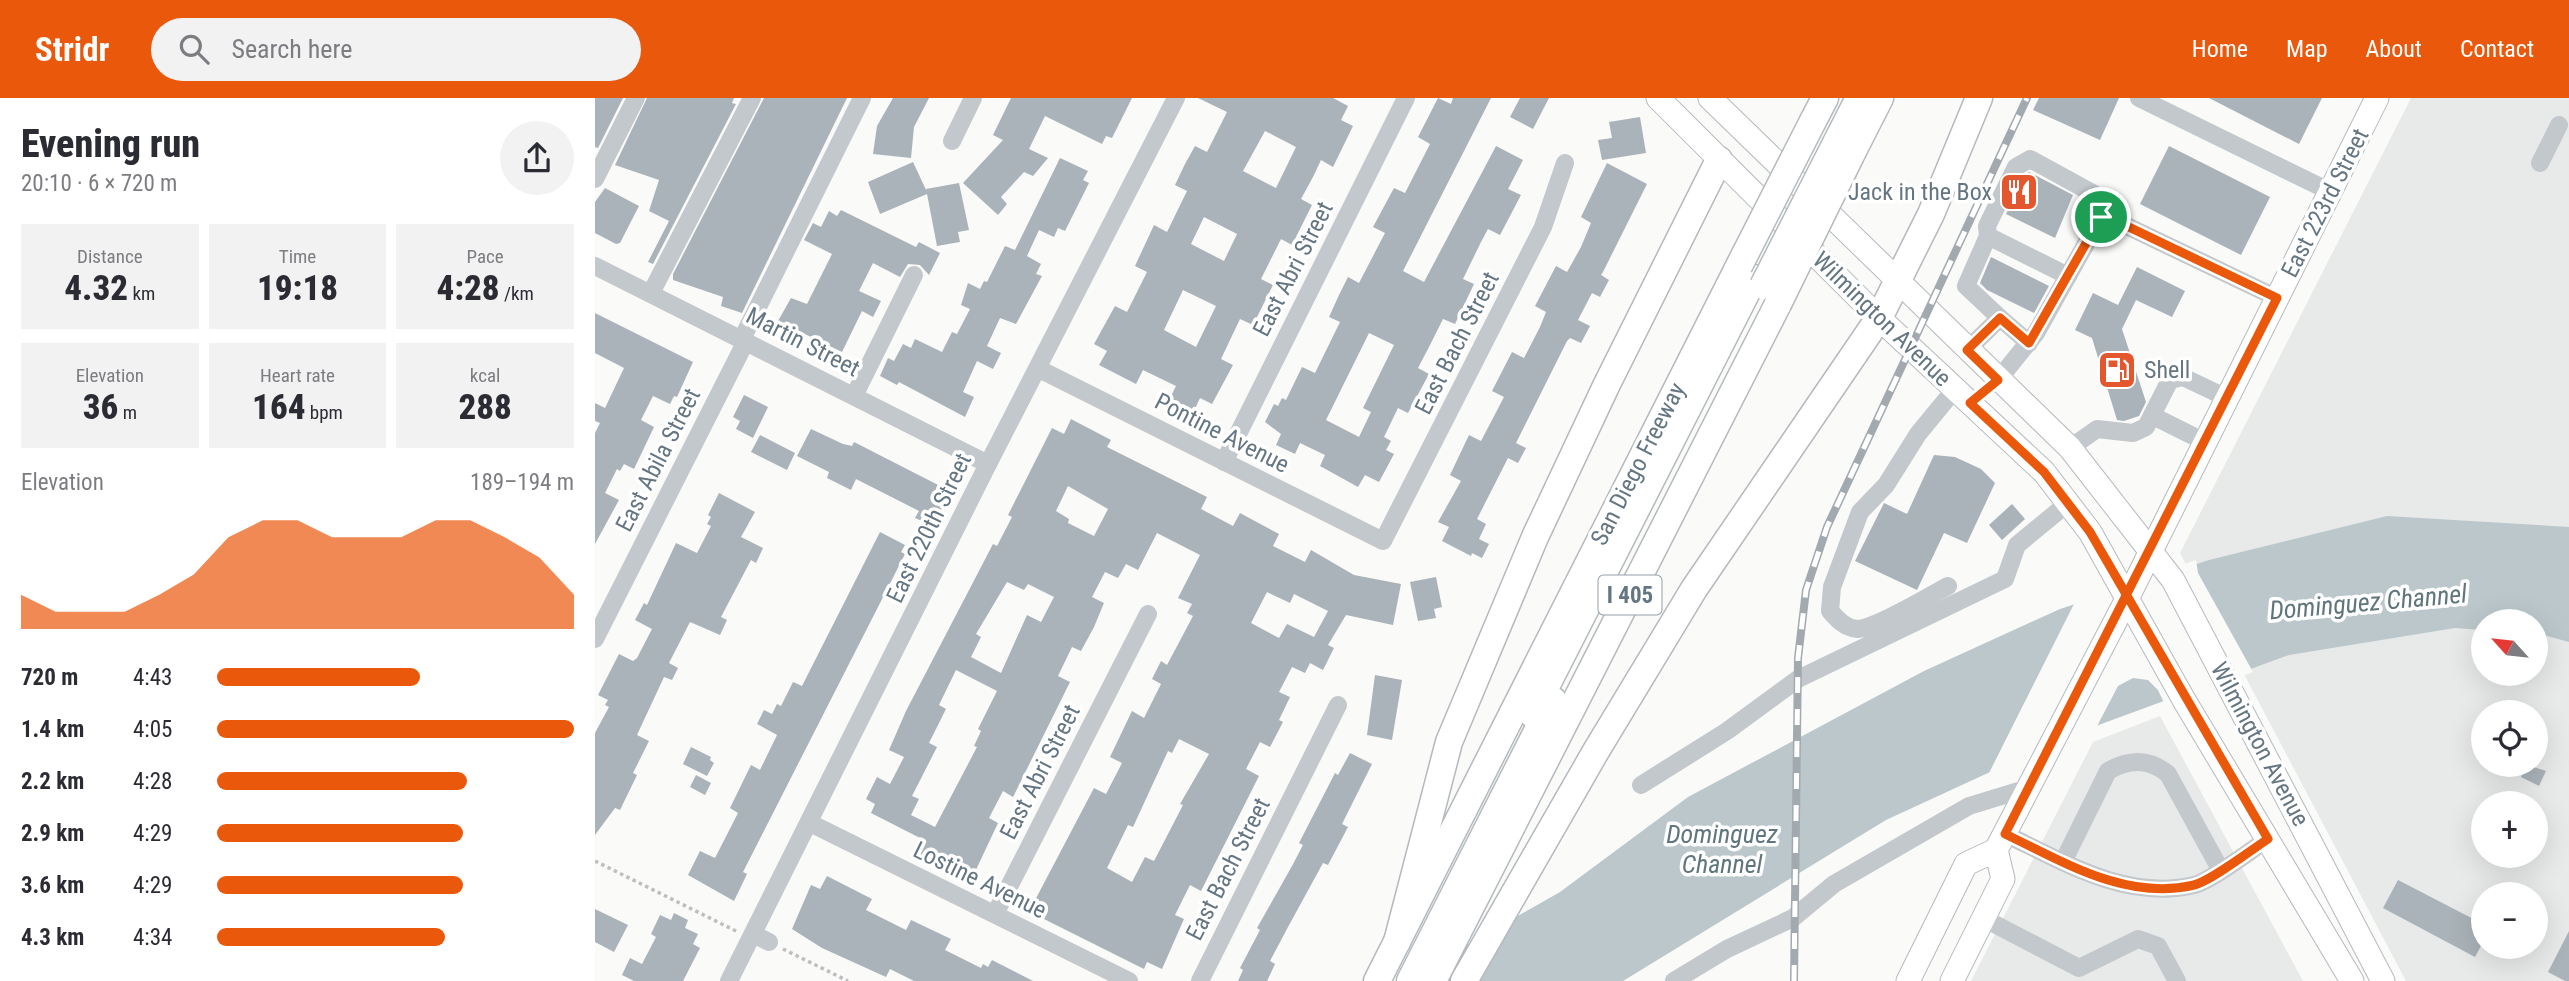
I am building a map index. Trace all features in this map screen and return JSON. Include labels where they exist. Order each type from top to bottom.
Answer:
[{"type":"highway","points":[[1828,125],[1844,98]]},
{"type":"highway","points":[[1828,125],[1859,98]]},
{"type":"highway","name":"San Diego Freeway","points":[[1377,981],[1758,283],[1828,125],[1880,98]]},
{"type":"highway","points":[[1464,981],[1536,854],[1694,589],[1879,318],[1898,284],[1979,98]]},
{"type":"highway","name":"San Diego Freeway","points":[[1433,981],[1482,887],[1828,125]]},
{"type":"highway","points":[[1397,942],[1449,742],[1535,537],[1719,160]]},
{"type":"highway","points":[[1397,981],[1437,914],[1758,283]]},
{"type":"highway","points":[[1410,981],[1437,914]]},
{"type":"main road","name":"Wilmington Avenue","points":[[1658,98],[1879,318],[2044,472],[2102,551],[2185,700],[2352,981]]},
{"type":"main road","name":"Wilmington Avenue","points":[[1710,98],[1898,284],[2070,448],[2151,540],[2383,981]]},
{"type":"main road","name":"East 223rd Street","points":[[2028,788],[2128,597],[2151,540],[2205,442],[2377,98]]},
{"type":"main road","points":[[1963,396],[1998,380]]},
{"type":"main road","points":[[1952,981],[2004,879],[2001,842],[2028,788]]},
{"type":"main road","points":[[1908,981],[1966,864],[2001,842]]},
{"type":"street","points":[[595,179],[636,98]]},
{"type":"street","points":[[651,293],[752,98]]},
{"type":"street","name":"East Abila Street","points":[[595,639],[862,98]]},
{"type":"street","points":[[953,141],[973,98]]},
{"type":"street","name":"East 220th Street","points":[[729,981],[758,938],[810,823],[988,464],[1176,98]]},
{"type":"street","name":"East Abri Street","points":[[1224,462],[1406,98]]},
{"type":"street","points":[[2139,98],[2331,192]]},
{"type":"street","points":[[2540,163],[2559,125]]},
{"type":"street","points":[[1998,380],[2029,343],[2101,217],[2094,194],[2030,159],[2016,167],[1987,226],[1988,236],[1966,286],[2029,343]]},
{"type":"street","name":"East Bach Street","points":[[1383,541],[1543,228],[1565,163]]},
{"type":"street","points":[[2101,217],[2108,217],[2277,298]]},
{"type":"street","points":[[1988,236],[2069,276]]},
{"type":"street","name":"Martin Street","points":[[595,266],[988,464]]},
{"type":"street","points":[[854,396],[914,275]]},
{"type":"street","points":[[1967,350],[2000,318]]},
{"type":"street","name":"Pontine Avenue","points":[[1039,369],[1383,541]]},
{"type":"street","points":[[2070,448],[2097,429],[2133,433],[2146,427],[2170,380],[2175,377],[2182,377],[2227,398]]},
{"type":"street","points":[[1948,586],[1882,621],[1857,629],[1841,623],[1830,611],[1832,587],[1860,512],[1886,485],[1918,434],[1963,396]]},
{"type":"street","points":[[2153,416],[2205,442]]},
{"type":"street","points":[[1641,785],[1736,724],[1798,679],[2005,579],[2017,545],[2068,503]]},
{"type":"street","name":"East Abri Street","points":[[995,914],[1148,614]]},
{"type":"street","name":"East Bach Street","points":[[1199,981],[1338,705]]},
{"type":"street","points":[[2063,862],[2108,771],[2123,762],[2137,761],[2157,765],[2168,774],[2220,869]]},
{"type":"street","points":[[1674,981],[1727,949],[1793,918],[1834,884],[1969,806],[2028,788]]},
{"type":"street","name":"Lostine Avenue","points":[[810,823],[1129,981]]},
{"type":"street","points":[[2001,842],[2138,889],[2196,884],[2268,839]]},
{"type":"street","points":[[1983,918],[2083,975],[2138,939],[2158,946],[2177,981]]},
{"type":"path","points":[[595,861],[848,981]]},
{"type":"shaded area","points":[[2411,98],[2569,98],[2569,981],[2406,981],[2180,553]]},
{"type":"shaded area","points":[[2160,716],[2303,981],[1971,981],[2093,742]]},
{"type":"water","name":"Dominguez Channel","points":[[2387,516],[2569,527],[2569,642],[2548,636],[2548,609],[2471,609],[2471,629],[2455,628],[2289,655],[2066,737],[1886,820],[1623,981],[1403,981],[1560,892],[1688,797],[1924,671],[2060,609],[2209,560]]},
{"type":"pier","points":[[2196,560],[2198,573],[2253,672],[2165,705],[2158,690],[2148,680],[2133,678],[2118,686],[2095,730],[1987,777],[2076,600]]},
{"type":"building","points":[[595,98],[623,98],[598,148],[595,147]]},
{"type":"building","points":[[647,98],[734,98],[732,103],[736,104],[653,264],[648,262],[669,221],[649,211],[659,180],[615,165]]},
{"type":"building","points":[[764,98],[847,98],[742,313],[721,306],[723,297],[673,280],[673,274]]},
{"type":"building","points":[[893,98],[929,98],[914,127],[911,158],[873,154],[877,126]]},
{"type":"building","points":[[1011,98],[1132,98],[1112,138],[1106,136],[1102,144],[1045,116],[1029,149],[1048,158],[1033,176],[1024,172],[1001,197],[1007,204],[998,215],[963,183],[1003,140],[993,135]]},
{"type":"building","points":[[1198,98],[1333,98],[1348,106],[1341,120],[1353,126],[1333,167],[1321,160],[1301,199],[1312,205],[1292,245],[1281,239],[1261,279],[1273,285],[1253,325],[1240,319],[1221,359],[1233,365],[1212,404],[1200,398],[1193,413],[1169,400],[1176,386],[1143,370],[1136,384],[1099,365],[1107,351],[1094,344],[1115,306],[1127,312],[1147,272],[1135,266],[1154,225],[1167,232],[1187,191],[1175,185],[1185,164],[1195,146],[1207,152],[1227,112]],"holes":[[[1265,131],[1296,147],[1276,188],[1243,171]],[[1204,217],[1237,234],[1224,261],[1191,244]],[[1183,290],[1216,306],[1196,347],[1164,330]]]},
{"type":"building","points":[[1438,98],[1451,104],[1453,98],[1491,98],[1403,271],[1424,282],[1496,146],[1523,160],[1508,189],[1521,195],[1500,235],[1488,229],[1463,279],[1474,284],[1455,324],[1443,319],[1418,368],[1429,374],[1408,413],[1398,408],[1384,437],[1391,441],[1386,450],[1394,454],[1379,482],[1365,475],[1358,487],[1320,466],[1325,455],[1300,443],[1295,454],[1276,445],[1281,434],[1265,422],[1274,404],[1278,406],[1282,398],[1286,400],[1302,367],[1315,373],[1340,322],[1329,317],[1348,277],[1359,283],[1385,233],[1373,227],[1394,188],[1405,193],[1430,144],[1418,137]],"holes":[[[1369,333],[1394,345],[1363,408],[1371,412],[1359,437],[1326,420]]]},
{"type":"building","points":[[1520,98],[1549,98],[1533,129],[1510,117]]},
{"type":"building","points":[[2039,98],[2119,98],[2100,140],[2033,110]]},
{"type":"building","points":[[2209,98],[2322,98],[2299,144]]},
{"type":"building","points":[[1640,117],[1646,153],[1602,160],[1598,140],[1612,138],[1609,122]]},
{"type":"building","points":[[2169,146],[2270,197],[2241,255],[2140,204]]},
{"type":"building","points":[[1060,158],[1088,171],[1083,180],[1089,183],[1065,231],[1058,228],[1054,237],[1039,230],[1027,256],[1041,264],[1036,274],[1042,276],[1016,324],[1000,318],[987,346],[1001,353],[993,369],[977,361],[963,392],[974,397],[965,417],[899,382],[897,385],[880,376],[888,358],[894,361],[903,344],[911,348],[915,339],[942,352],[952,332],[957,334],[970,309],[961,305],[968,283],[980,289],[984,281],[987,282],[1005,246],[1015,250]]},
{"type":"building","points":[[913,162],[927,192],[926,189],[959,183],[969,230],[958,232],[960,242],[937,246],[927,194],[880,214],[868,182]]},
{"type":"building","points":[[1607,163],[1647,184],[1601,275],[1609,280],[1600,297],[1592,293],[1578,320],[1590,326],[1581,343],[1570,338],[1567,341],[1516,443],[1526,448],[1518,463],[1508,458],[1477,519],[1486,524],[1479,539],[1489,544],[1482,558],[1472,553],[1471,556],[1442,541],[1449,527],[1438,522],[1461,481],[1450,475],[1469,435],[1481,441],[1504,397],[1492,391],[1512,352],[1524,358],[1540,327],[1546,312],[1535,306],[1556,266],[1567,272],[1581,247],[1591,223],[1581,217]]},
{"type":"building","points":[[2029,172],[2073,195],[2055,238],[2006,214]]},
{"type":"building","points":[[605,188],[639,206],[620,243],[616,244],[595,233],[595,202]]},
{"type":"building","points":[[841,210],[916,247],[919,242],[940,253],[929,275],[920,265],[908,264],[900,277],[873,263],[859,291],[881,301],[873,317],[862,311],[842,352],[778,321],[791,298],[807,304],[832,254],[804,240],[813,223],[821,227],[829,211],[837,216]]},
{"type":"building","points":[[1991,257],[2049,286],[2034,313],[1987,290],[1980,283]]},
{"type":"building","points":[[2137,267],[2185,291],[2172,317],[2136,300],[2122,329],[2146,402],[2139,416],[2124,421],[2117,420],[2092,338],[2075,330],[2093,293],[2118,305]]},
{"type":"building","points":[[595,313],[693,362],[677,397],[674,396],[670,404],[653,396],[641,420],[654,427],[634,469],[624,464],[620,471],[617,469],[605,493],[619,500],[595,544],[595,433],[600,423],[595,421],[595,403],[605,408],[624,368],[595,353]]},
{"type":"building","points":[[744,395],[768,407],[753,438],[736,429],[740,421],[733,417]]},
{"type":"building","points":[[1071,419],[1111,440],[1107,447],[1207,497],[1201,509],[1233,526],[1240,513],[1279,534],[1273,546],[1305,562],[1311,550],[1354,575],[1401,584],[1393,625],[1346,615],[1328,645],[1334,648],[1323,670],[1310,663],[1305,673],[1292,667],[1279,692],[1290,697],[1279,720],[1283,722],[1270,747],[1260,742],[1246,769],[1259,776],[1201,891],[1190,885],[1175,915],[1184,919],[1162,969],[1147,962],[1144,969],[1044,919],[1048,911],[1033,904],[1094,788],[1106,794],[1122,763],[1110,757],[1132,711],[1144,718],[1161,684],[1152,679],[1161,661],[1167,665],[1193,616],[1187,613],[1192,604],[1178,598],[1200,555],[1157,533],[1138,570],[1126,564],[1118,578],[1105,572],[1092,597],[1104,603],[1094,627],[1081,651],[1072,647],[1058,676],[1070,682],[1013,797],[1003,791],[989,818],[998,823],[974,874],[960,866],[955,874],[915,853],[922,839],[871,813],[875,804],[866,799],[877,777],[890,784],[904,757],[889,750],[906,711],[993,544],[997,546],[1012,517],[1008,515],[1052,428],[1064,434]],"holes":[[[1068,486],[1108,509],[1094,536],[1068,523],[1069,519],[1056,511]],[[1007,582],[1024,590],[1028,584],[1054,597],[1041,622],[1027,615],[1001,673],[971,657],[981,637],[976,634]],[[1267,592],[1290,603],[1294,594],[1328,611],[1314,637],[1287,624],[1279,638],[1251,623]],[[956,670],[997,691],[978,729],[981,731],[974,746],[977,747],[935,827],[911,815],[919,799],[912,796],[937,747],[929,743],[946,709],[939,705]],[[1179,739],[1209,754],[1180,804],[1183,805],[1154,861],[1145,857],[1132,882],[1107,868],[1128,825],[1133,827],[1168,751],[1172,753]]]},
{"type":"building","points":[[811,429],[843,444],[852,446],[854,442],[946,489],[948,496],[936,520],[931,525],[915,518],[919,511],[856,479],[851,490],[827,478],[829,472],[797,456]]},
{"type":"building","points":[[760,435],[795,453],[787,470],[751,452]]},
{"type":"building","points":[[1934,455],[1955,457],[1981,469],[1995,483],[1967,543],[1944,533],[1917,590],[1855,561],[1884,503],[1907,514]]},
{"type":"building","points":[[719,493],[755,512],[741,537],[763,548],[756,563],[751,560],[721,617],[727,620],[720,635],[690,622],[669,663],[678,668],[672,680],[664,677],[637,735],[649,741],[633,773],[637,775],[620,810],[615,808],[595,835],[595,733],[609,707],[605,705],[608,700],[598,695],[619,654],[633,661],[637,658],[652,629],[635,620],[644,603],[647,605],[676,543],[697,553],[711,526],[707,524],[711,517],[708,515]]},
{"type":"building","points":[[2012,504],[2025,519],[2002,540],[1989,525]]},
{"type":"building","points":[[880,532],[905,545],[901,552],[905,554],[743,872],[747,874],[734,901],[688,875],[700,851],[715,858],[738,813],[730,808],[751,765],[760,770],[777,735],[757,724],[764,710],[772,714],[777,704],[781,706],[793,682],[802,686]]},
{"type":"building","points":[[1436,577],[1442,607],[1434,609],[1436,618],[1418,621],[1410,582]]},
{"type":"building","points":[[1375,675],[1402,680],[1392,740],[1367,735]]},
{"type":"building","points":[[691,747],[711,757],[710,760],[714,763],[707,776],[683,764]]},
{"type":"building","points":[[1350,753],[1372,764],[1342,824],[1348,827],[1328,865],[1323,863],[1270,961],[1275,964],[1267,981],[1238,981],[1243,970],[1240,968],[1260,930],[1257,928],[1303,845],[1299,843],[1335,773],[1338,775]]},
{"type":"building","points":[[696,775],[711,783],[705,795],[690,787]]},
{"type":"building","points":[[2521,777],[2543,777],[2539,786]]},
{"type":"building","points":[[827,876],[872,899],[866,910],[906,930],[911,920],[951,939],[945,950],[981,968],[983,964],[988,967],[992,960],[1033,981],[914,981],[890,969],[886,977],[822,948],[792,929],[811,885],[820,889]]},
{"type":"building","points":[[2398,880],[2471,918],[2471,955],[2383,908]]},
{"type":"building","points":[[595,909],[628,925],[614,952],[595,942]]},
{"type":"building","points":[[674,913],[688,920],[685,928],[698,934],[693,944],[700,948],[683,981],[634,981],[622,975],[630,958],[642,964],[656,937],[651,934],[660,915],[671,920]]},
{"type":"building","points":[[2569,931],[2569,981],[2565,981],[2548,972]]},
{"type":"railway","points":[[1794,981],[1798,658],[1806,590],[1827,527],[2027,98]]},
{"type":"place","name":"Jack in the Box","points":[[2019,192]]},
{"type":"place","name":"Shell","points":[[2117,370]]},
{"type":"route","points":[[2101,217],[2029,343],[2000,318],[1967,350],[1998,380],[1970,403],[2044,472],[2090,532],[2128,597],[2185,700],[2268,839],[2196,884],[2138,889],[2083,871],[2005,834],[2128,597],[2277,298],[2108,217],[2101,217]]}]
